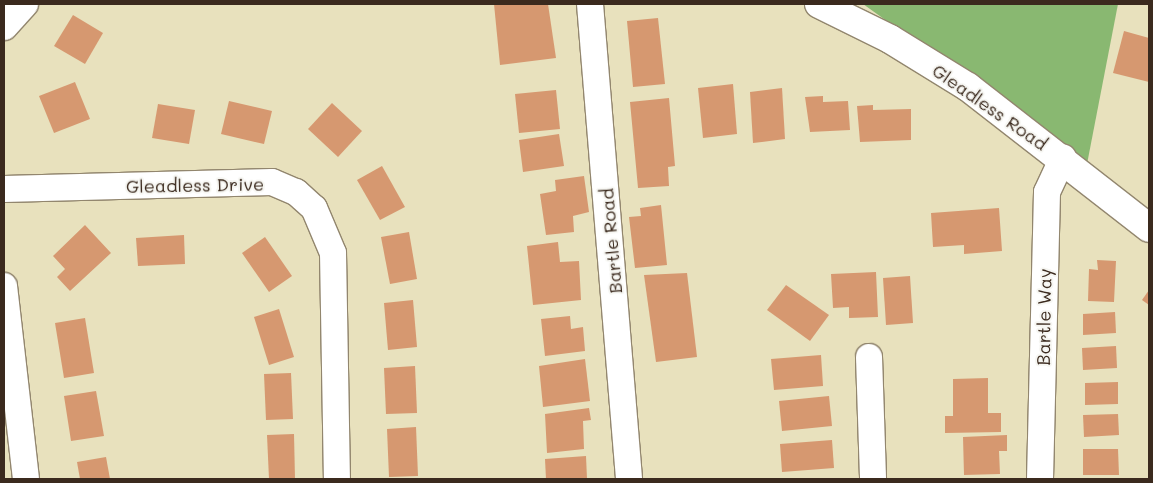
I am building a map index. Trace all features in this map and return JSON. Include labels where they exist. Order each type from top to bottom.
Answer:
[{"type":"main road","points":[[4,26],[24,4]]},
{"type":"main road","name":"Gleadless Road","points":[[819,4],[890,39],[968,87],[1063,158],[1149,228]]},
{"type":"street","name":"Bartle Road","points":[[590,4],[629,479]]},
{"type":"street","name":"Bartle Way","points":[[1040,479],[1047,192],[1063,158]]},
{"type":"street","name":"Gleadless Drive","points":[[4,189],[272,182],[296,192],[314,208],[333,253],[337,479]]},
{"type":"street","points":[[4,286],[26,479]]},
{"type":"street","points":[[869,357],[873,479]]},
{"type":"green space","points":[[863,4],[1118,4],[1087,164]]},
{"type":"building","points":[[494,4],[548,4],[556,58],[500,65]]},
{"type":"building","points":[[73,15],[103,33],[85,64],[54,46]]},
{"type":"building","points":[[658,18],[665,84],[633,87],[627,21]]},
{"type":"building","points":[[1124,31],[1149,38],[1149,82],[1113,73]]},
{"type":"building","points":[[75,82],[90,119],[54,133],[39,96]]},
{"type":"building","points":[[733,84],[737,134],[703,138],[698,88]]},
{"type":"building","points":[[782,88],[785,139],[753,143],[750,92]]},
{"type":"building","points":[[556,90],[560,129],[519,133],[515,94]]},
{"type":"building","points":[[823,96],[823,102],[848,101],[850,130],[810,132],[805,97]]},
{"type":"building","points":[[669,98],[675,166],[668,167],[669,186],[638,188],[630,102]]},
{"type":"building","points":[[229,101],[272,111],[264,144],[221,134]]},
{"type":"building","points":[[332,103],[362,131],[338,157],[308,129]]},
{"type":"building","points":[[158,104],[195,110],[189,144],[152,138]]},
{"type":"building","points":[[873,105],[873,110],[911,109],[911,140],[860,142],[857,106]]},
{"type":"building","points":[[559,134],[564,166],[523,172],[519,140]]},
{"type":"building","points":[[382,166],[405,207],[380,220],[357,180]]},
{"type":"building","points":[[584,176],[589,212],[573,216],[574,232],[546,235],[540,194],[556,191],[555,180]]},
{"type":"building","points":[[661,205],[667,265],[635,268],[629,217],[641,216],[640,208]]},
{"type":"building","points":[[999,208],[1002,251],[964,254],[964,245],[933,247],[931,213]]},
{"type":"building","points":[[85,225],[111,253],[70,291],[57,277],[65,269],[53,256]]},
{"type":"building","points":[[409,232],[417,279],[390,284],[381,237]]},
{"type":"building","points":[[184,235],[185,264],[138,266],[136,238]]},
{"type":"building","points":[[265,237],[292,276],[269,292],[242,253]]},
{"type":"building","points":[[558,242],[560,262],[579,261],[581,300],[533,305],[527,246]]},
{"type":"building","points":[[1097,260],[1116,261],[1114,302],[1088,301],[1089,269],[1098,270]]},
{"type":"building","points":[[876,272],[878,317],[849,318],[849,307],[833,308],[831,274]]},
{"type":"building","points":[[687,273],[697,357],[656,362],[644,275]]},
{"type":"building","points":[[910,276],[913,323],[886,325],[883,278]]},
{"type":"building","points":[[786,285],[829,315],[810,341],[767,310]]},
{"type":"building","points":[[1149,290],[1149,305],[1142,300]]},
{"type":"building","points":[[413,300],[417,347],[388,350],[384,303]]},
{"type":"building","points":[[279,309],[294,357],[269,365],[254,317]]},
{"type":"building","points":[[1115,312],[1116,333],[1083,335],[1083,314]]},
{"type":"building","points":[[570,316],[571,329],[583,327],[585,351],[545,356],[541,319]]},
{"type":"building","points":[[85,318],[94,373],[64,378],[55,323]]},
{"type":"building","points":[[1116,346],[1117,368],[1083,370],[1082,348]]},
{"type":"building","points":[[821,355],[823,386],[774,390],[771,359]]},
{"type":"building","points":[[585,359],[590,401],[543,407],[539,366]]},
{"type":"building","points":[[415,366],[417,413],[386,414],[384,368]]},
{"type":"building","points":[[291,373],[293,419],[266,420],[264,374]]},
{"type":"building","points":[[988,378],[988,413],[1001,413],[1001,432],[945,433],[945,416],[953,416],[953,379]]},
{"type":"building","points":[[1118,382],[1118,404],[1085,405],[1085,383]]},
{"type":"building","points":[[96,391],[104,436],[71,441],[64,396]]},
{"type":"building","points":[[829,396],[832,426],[782,431],[779,401]]},
{"type":"building","points":[[589,408],[591,420],[583,421],[584,449],[547,453],[545,414]]},
{"type":"building","points":[[1118,414],[1119,435],[1084,437],[1083,415]]},
{"type":"building","points":[[416,427],[418,476],[389,477],[387,429]]},
{"type":"building","points":[[294,434],[295,479],[269,479],[267,435]]},
{"type":"building","points":[[1007,435],[1007,451],[999,451],[1000,474],[964,475],[963,437]]},
{"type":"building","points":[[832,440],[834,468],[782,472],[780,444]]},
{"type":"building","points":[[1083,449],[1118,449],[1119,475],[1083,475]]},
{"type":"building","points":[[586,456],[587,479],[546,479],[545,459]]},
{"type":"building","points":[[106,457],[110,479],[80,479],[77,462]]}]
